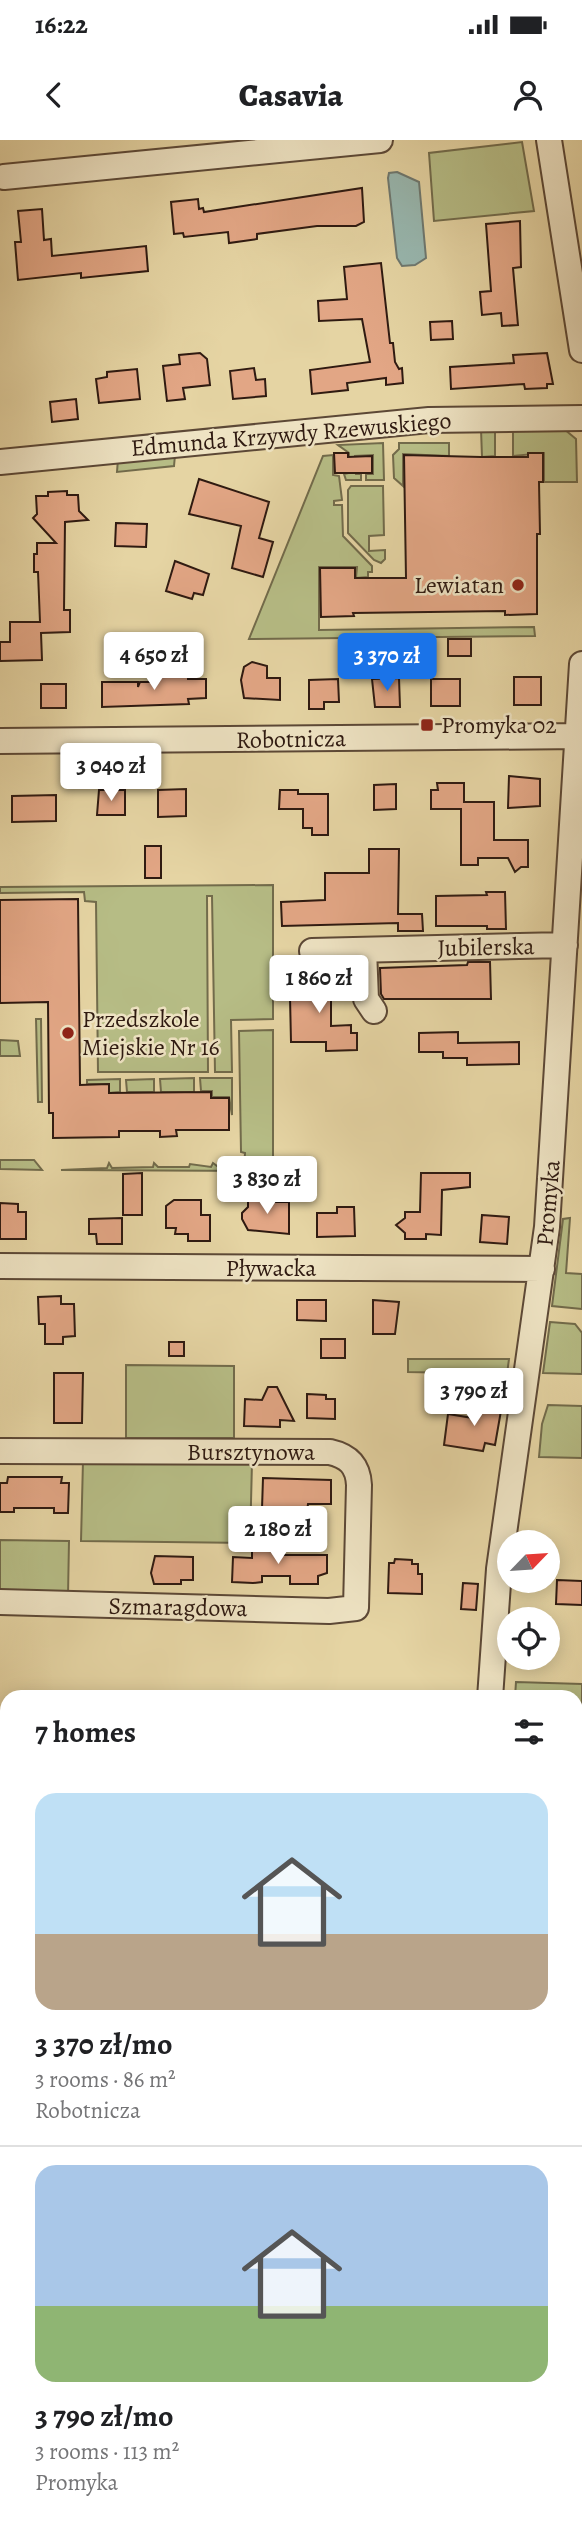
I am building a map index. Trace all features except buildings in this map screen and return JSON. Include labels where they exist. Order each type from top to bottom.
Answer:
[{"type":"street","points":[[5,177],[380,140]]},
{"type":"street","points":[[549,140],[571,208],[582,350]]},
{"type":"street","name":"Edmunda Krzywdy Rzewuskiego","points":[[0,463],[429,420],[582,418]]},
{"type":"street","name":"Promyka","points":[[491,1690],[499,1569],[542,1269],[580,736],[582,664]]},
{"type":"street","name":"Robotnicza","points":[[0,741],[580,736]]},
{"type":"street","name":"Jubilerska","points":[[312,951],[565,945]]},
{"type":"street","points":[[364,950],[366,999],[374,1011]]},
{"type":"street","name":"Pływacka","points":[[0,1266],[542,1269]]},
{"type":"street","name":"Bursztynowa","points":[[0,1451],[338,1454],[347,1458],[359,1474],[356,1608]]},
{"type":"street","name":"Szmaragdowa","points":[[0,1602],[329,1611],[356,1608]]},
{"type":"green space","points":[[522,142],[534,211],[434,221],[429,153]]},
{"type":"green space","points":[[481,429],[495,429],[495,456],[482,457]]},
{"type":"green space","points":[[564,429],[576,439],[577,482],[544,482],[544,453],[513,456],[513,430]]},
{"type":"green space","points":[[383,443],[384,480],[366,480],[366,474],[373,474],[373,455],[355,456],[356,474],[361,474],[361,480],[346,480],[344,474],[349,473],[349,453],[338,445]]},
{"type":"green space","points":[[399,443],[449,443],[449,456],[403,454],[403,486],[394,478],[393,455],[399,449]]},
{"type":"green space","points":[[175,455],[174,466],[117,472],[118,459]]},
{"type":"green space","points":[[333,455],[333,475],[339,476],[342,500],[334,501],[334,505],[342,505],[343,536],[372,566],[372,572],[368,572],[368,577],[356,578],[357,567],[319,567],[319,630],[534,627],[535,636],[249,639],[323,456]]},
{"type":"green space","points":[[351,486],[383,486],[384,535],[369,536],[369,551],[385,550],[385,559],[381,563],[374,560],[348,533],[348,490]]},
{"type":"green space","points":[[273,885],[273,1019],[231,1020],[232,1072],[215,1072],[212,896],[207,896],[208,1072],[98,1072],[96,902],[85,901],[84,892],[0,893],[0,887]]},
{"type":"green space","points":[[36,1019],[41,1019],[42,1102],[38,1102]]},
{"type":"green space","points":[[273,1030],[273,1171],[61,1170],[107,1168],[109,1163],[112,1168],[153,1167],[154,1163],[158,1167],[189,1167],[190,1164],[211,1167],[213,1163],[217,1166],[238,1166],[241,1163],[244,1166],[245,1153],[241,1152],[239,1031]]},
{"type":"green space","points":[[0,1040],[18,1041],[20,1056],[0,1056]]},
{"type":"green space","points":[[194,1078],[194,1092],[161,1092],[160,1079]]},
{"type":"green space","points":[[200,1078],[232,1078],[232,1115],[229,1097],[212,1097],[212,1091],[201,1091]]},
{"type":"green space","points":[[120,1079],[120,1092],[109,1093],[109,1084],[87,1084],[87,1080]]},
{"type":"green space","points":[[154,1079],[154,1092],[127,1092],[126,1080]]},
{"type":"green space","points":[[0,1160],[34,1160],[42,1170],[0,1169]]},
{"type":"green space","points":[[570,1218],[566,1273],[582,1274],[582,1309],[552,1306],[563,1219]]},
{"type":"green space","points":[[550,1322],[575,1324],[582,1333],[582,1374],[543,1373]]},
{"type":"green space","points":[[408,1359],[509,1359],[507,1374],[408,1372]]},
{"type":"green space","points":[[126,1365],[234,1366],[234,1438],[126,1438]]},
{"type":"green space","points":[[548,1405],[582,1406],[582,1458],[539,1457],[542,1424]]},
{"type":"green space","points":[[83,1461],[252,1462],[250,1543],[81,1541]]},
{"type":"green space","points":[[0,1540],[69,1541],[68,1596],[0,1594]]},
{"type":"green space","points":[[516,1682],[582,1684],[582,1690],[515,1690]]},
{"type":"water","points":[[397,172],[419,182],[426,258],[415,265],[402,266],[397,258],[388,178],[389,173]]},
{"type":"place","name":"Lewiatan","points":[[518,585]]},
{"type":"place","name":"Promyka 02","points":[[427,725]]},
{"type":"place","name":"Przedszkole Miejskie Nr 16","points":[[68,1033]]}]
